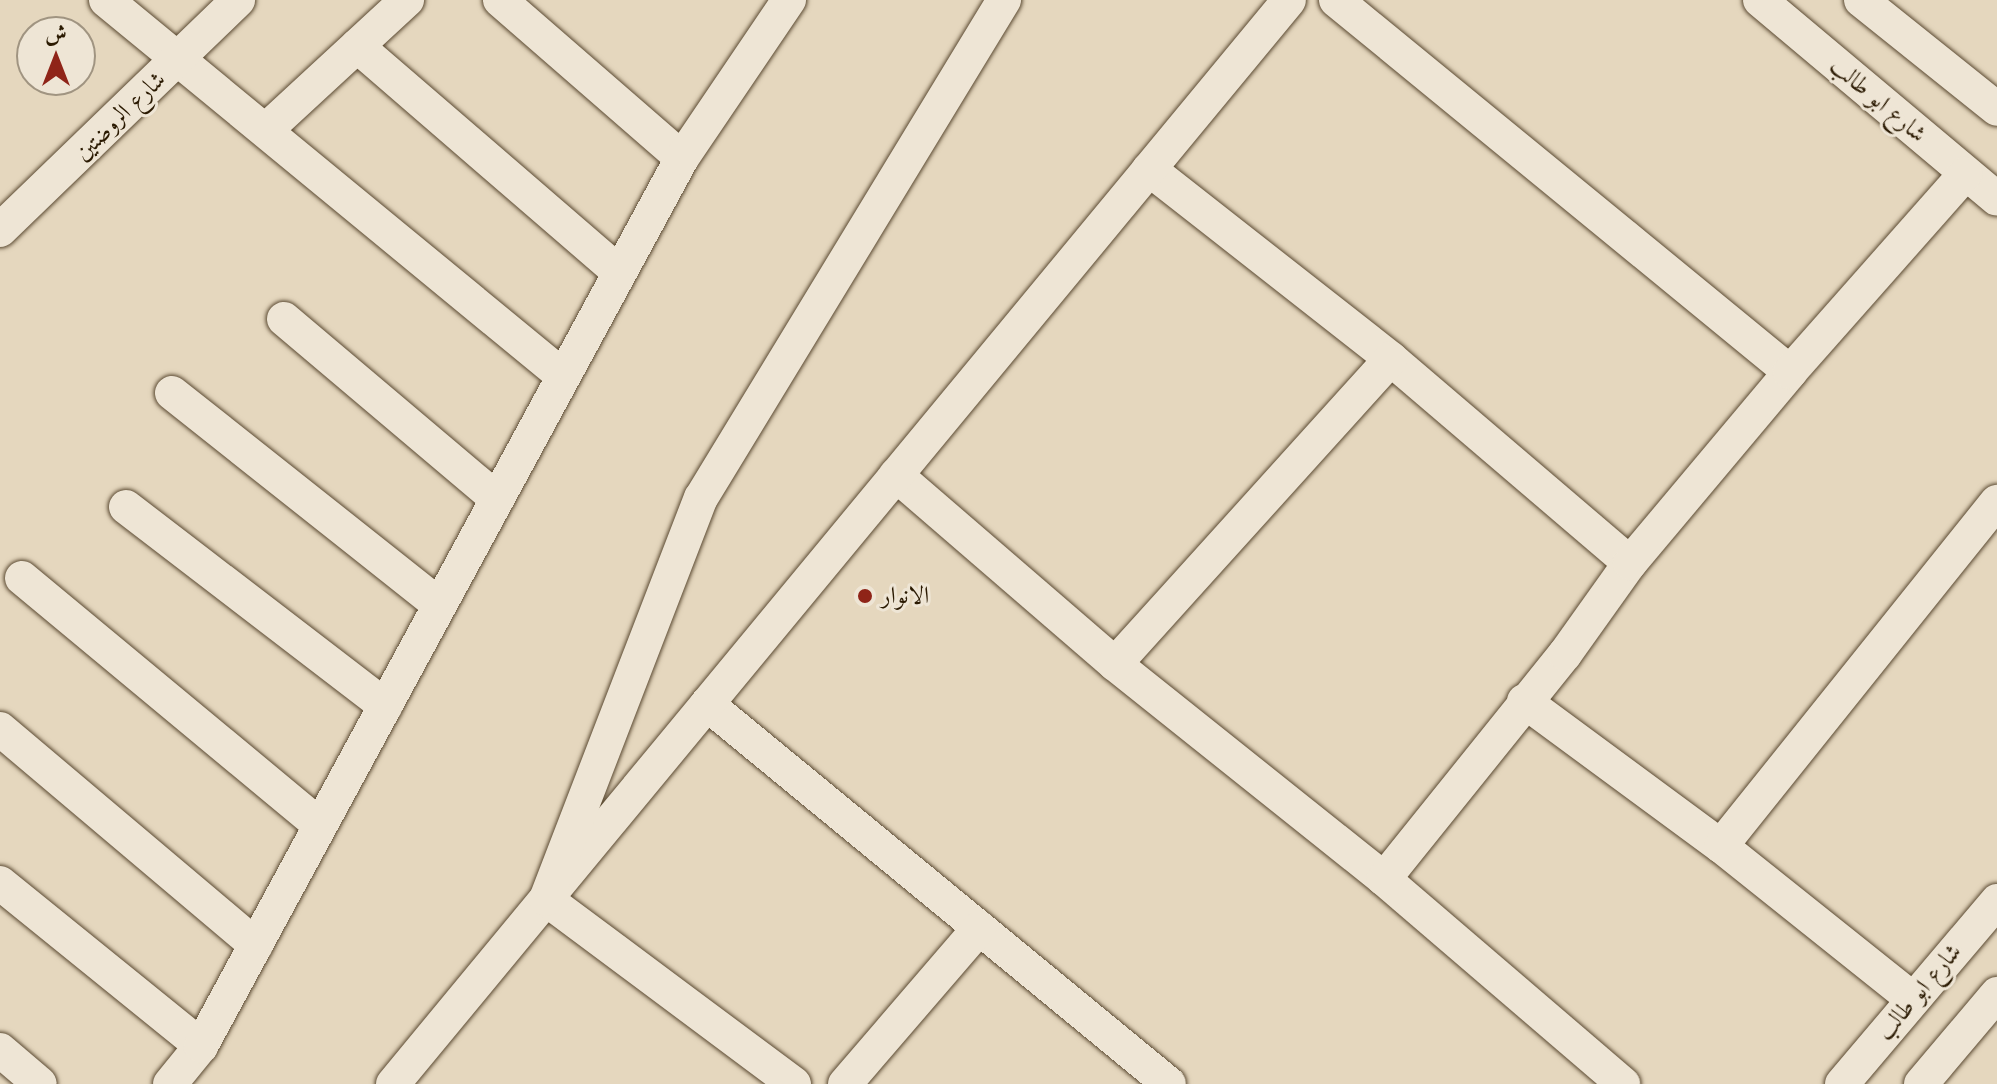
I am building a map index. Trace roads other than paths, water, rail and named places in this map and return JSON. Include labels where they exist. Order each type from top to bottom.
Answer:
[{"type":"street","points":[[106,0],[181,58],[563,376]]},
{"type":"street","name":"شارع الروضتين","points":[[0,230],[238,0]]},
{"type":"street","points":[[266,130],[407,0]]},
{"type":"street","points":[[500,0],[682,158]]},
{"type":"street","points":[[170,1084],[201,1046],[682,158],[789,0]]},
{"type":"street","points":[[546,899],[701,498],[1004,0]]},
{"type":"street","points":[[393,1084],[1289,0]]},
{"type":"street","points":[[1336,0],[1790,372]]},
{"type":"street","name":"شارع ابو طالب","points":[[1760,0],[1997,199]]},
{"type":"street","points":[[1861,0],[1894,11],[1997,109]]},
{"type":"street","points":[[357,46],[619,272]]},
{"type":"street","points":[[1149,169],[1391,359],[1630,563]]},
{"type":"street","points":[[1384,879],[1524,701],[1565,654],[1630,563],[1790,372],[1965,174]]},
{"type":"street","points":[[284,319],[497,499]]},
{"type":"street","points":[[1115,664],[1391,359]]},
{"type":"street","points":[[172,393],[439,605]]},
{"type":"street","points":[[896,475],[1115,664],[1384,879],[1623,1084]]},
{"type":"street","points":[[1721,846],[1997,502]]},
{"type":"street","points":[[126,507],[385,706]]},
{"type":"street","points":[[22,578],[320,825]]},
{"type":"street","points":[[1524,701],[1721,846],[1905,993]]},
{"type":"street","points":[[707,704],[1162,1082]]},
{"type":"street","points":[[0,729],[256,945]]},
{"type":"street","points":[[0,883],[201,1046]]},
{"type":"street","points":[[546,899],[794,1084]]},
{"type":"street","name":"شارع ابو طالب","points":[[1842,1084],[1997,901]]},
{"type":"street","points":[[845,1084],[979,928]]},
{"type":"street","points":[[1921,1084],[1997,994]]},
{"type":"street","points":[[0,1050],[40,1084]]},
{"type":"place","name":"الانوار","points":[[865,596]]}]
